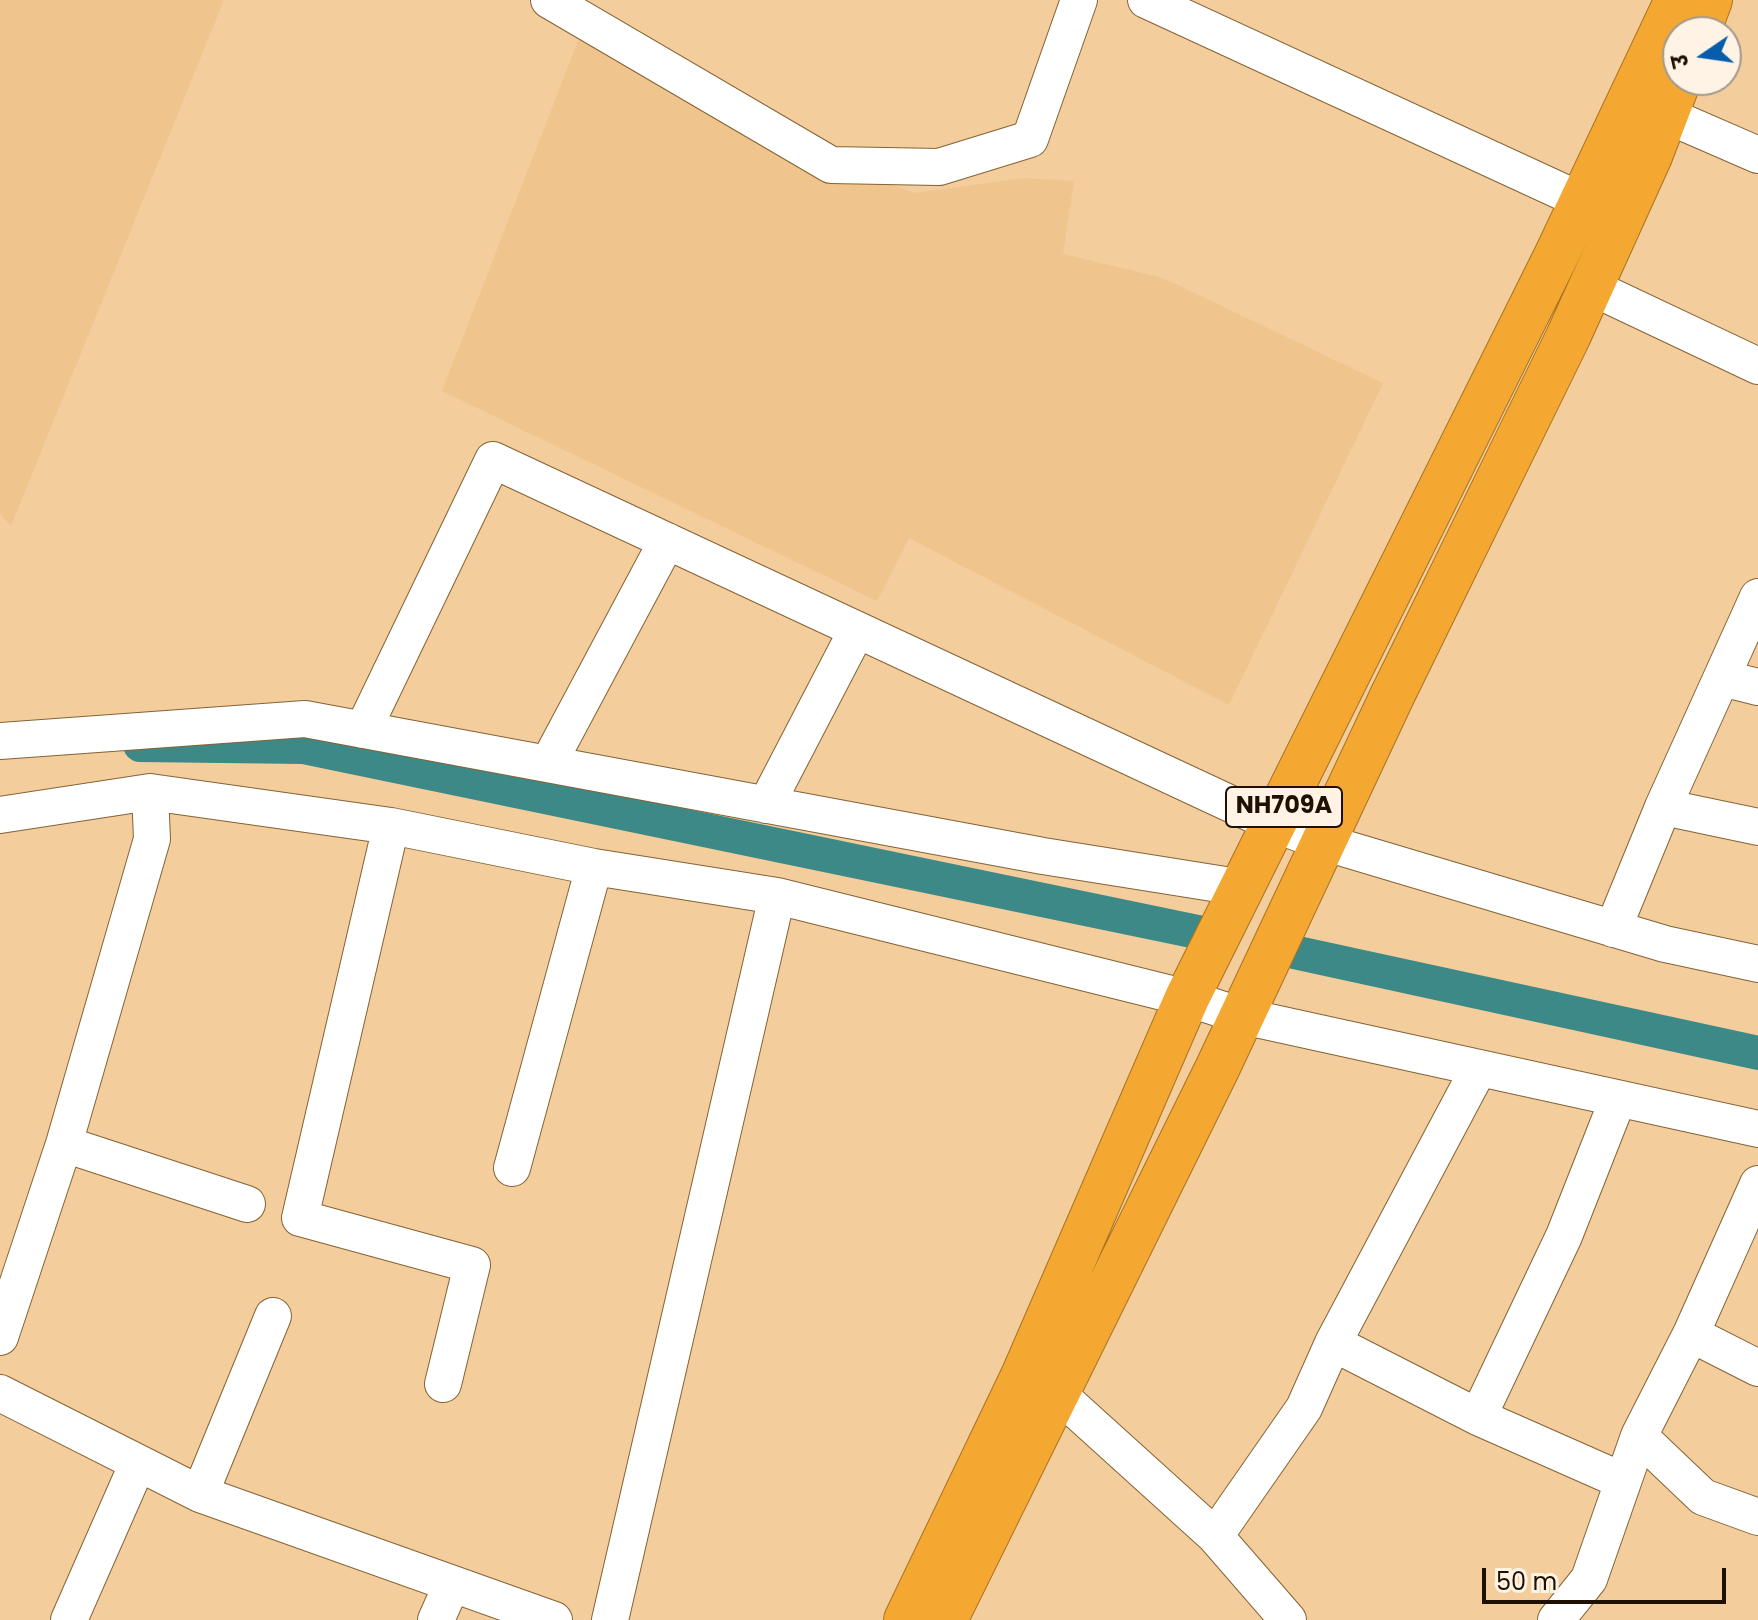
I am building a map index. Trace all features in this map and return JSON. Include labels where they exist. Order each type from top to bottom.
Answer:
[{"type":"highway","name":"NH709A","points":[[1040,1384],[1187,998],[1276,825],[1677,0]]},
{"type":"highway","name":"NH709A","points":[[906,1620],[953,1563],[1040,1384],[1242,1016],[1591,287],[1673,98]]},
{"type":"highway","name":"NH709A","points":[[945,1620],[953,1563]]},
{"type":"street","points":[[549,0],[831,165],[939,167],[1030,139],[1079,0]]},
{"type":"street","points":[[1146,0],[1622,219]]},
{"type":"street","points":[[1673,98],[1758,155]]},
{"type":"street","points":[[1591,287],[1758,366]]},
{"type":"street","points":[[363,730],[493,460],[1276,825],[1613,929],[1758,964]]},
{"type":"street","points":[[548,764],[667,541]]},
{"type":"street","points":[[1613,929],[1663,807],[1758,597]]},
{"type":"street","points":[[766,805],[857,630]]},
{"type":"street","points":[[1722,678],[1758,687]]},
{"type":"street","points":[[0,741],[305,719],[1043,856],[1244,888]]},
{"type":"street","points":[[0,815],[150,792],[391,826],[594,867],[777,896],[1187,998],[1242,1016],[1758,1129]]},
{"type":"street","points":[[0,1337],[64,1144],[152,839],[150,792]]},
{"type":"street","points":[[1663,807],[1758,827]]},
{"type":"street","points":[[391,826],[300,1218],[472,1265],[443,1384]]},
{"type":"street","points":[[512,1168],[594,867]]},
{"type":"street","points":[[610,1620],[777,896]]},
{"type":"street","points":[[1215,1536],[1304,1408],[1333,1343],[1479,1068]]},
{"type":"street","points":[[1478,1417],[1564,1236],[1618,1099]]},
{"type":"street","points":[[64,1144],[247,1204]]},
{"type":"street","points":[[1556,1620],[1589,1579],[1639,1436],[1691,1334],[1758,1184]]},
{"type":"street","points":[[200,1494],[273,1316]]},
{"type":"street","points":[[1691,1334],[1758,1368]]},
{"type":"street","points":[[1333,1343],[1478,1417],[1623,1481]]},
{"type":"street","points":[[1040,1384],[1215,1536],[1288,1620]]},
{"type":"street","points":[[0,1393],[200,1494],[554,1620]]},
{"type":"street","points":[[1639,1436],[1703,1497],[1758,1517]]},
{"type":"street","points":[[69,1620],[138,1463]]},
{"type":"street","points":[[436,1620],[452,1584]]},
{"type":"shaded area","points":[[0,0],[224,0],[11,526],[0,514]]},
{"type":"shaded area","points":[[585,23],[831,165],[915,193],[1024,178],[1074,181],[1063,254],[1163,278],[1383,383],[1229,705],[909,538],[877,601],[442,391]]},
{"type":"waterway","points":[[140,745],[304,747],[1202,933]]},
{"type":"waterway","points":[[1289,951],[1758,1053]]}]
